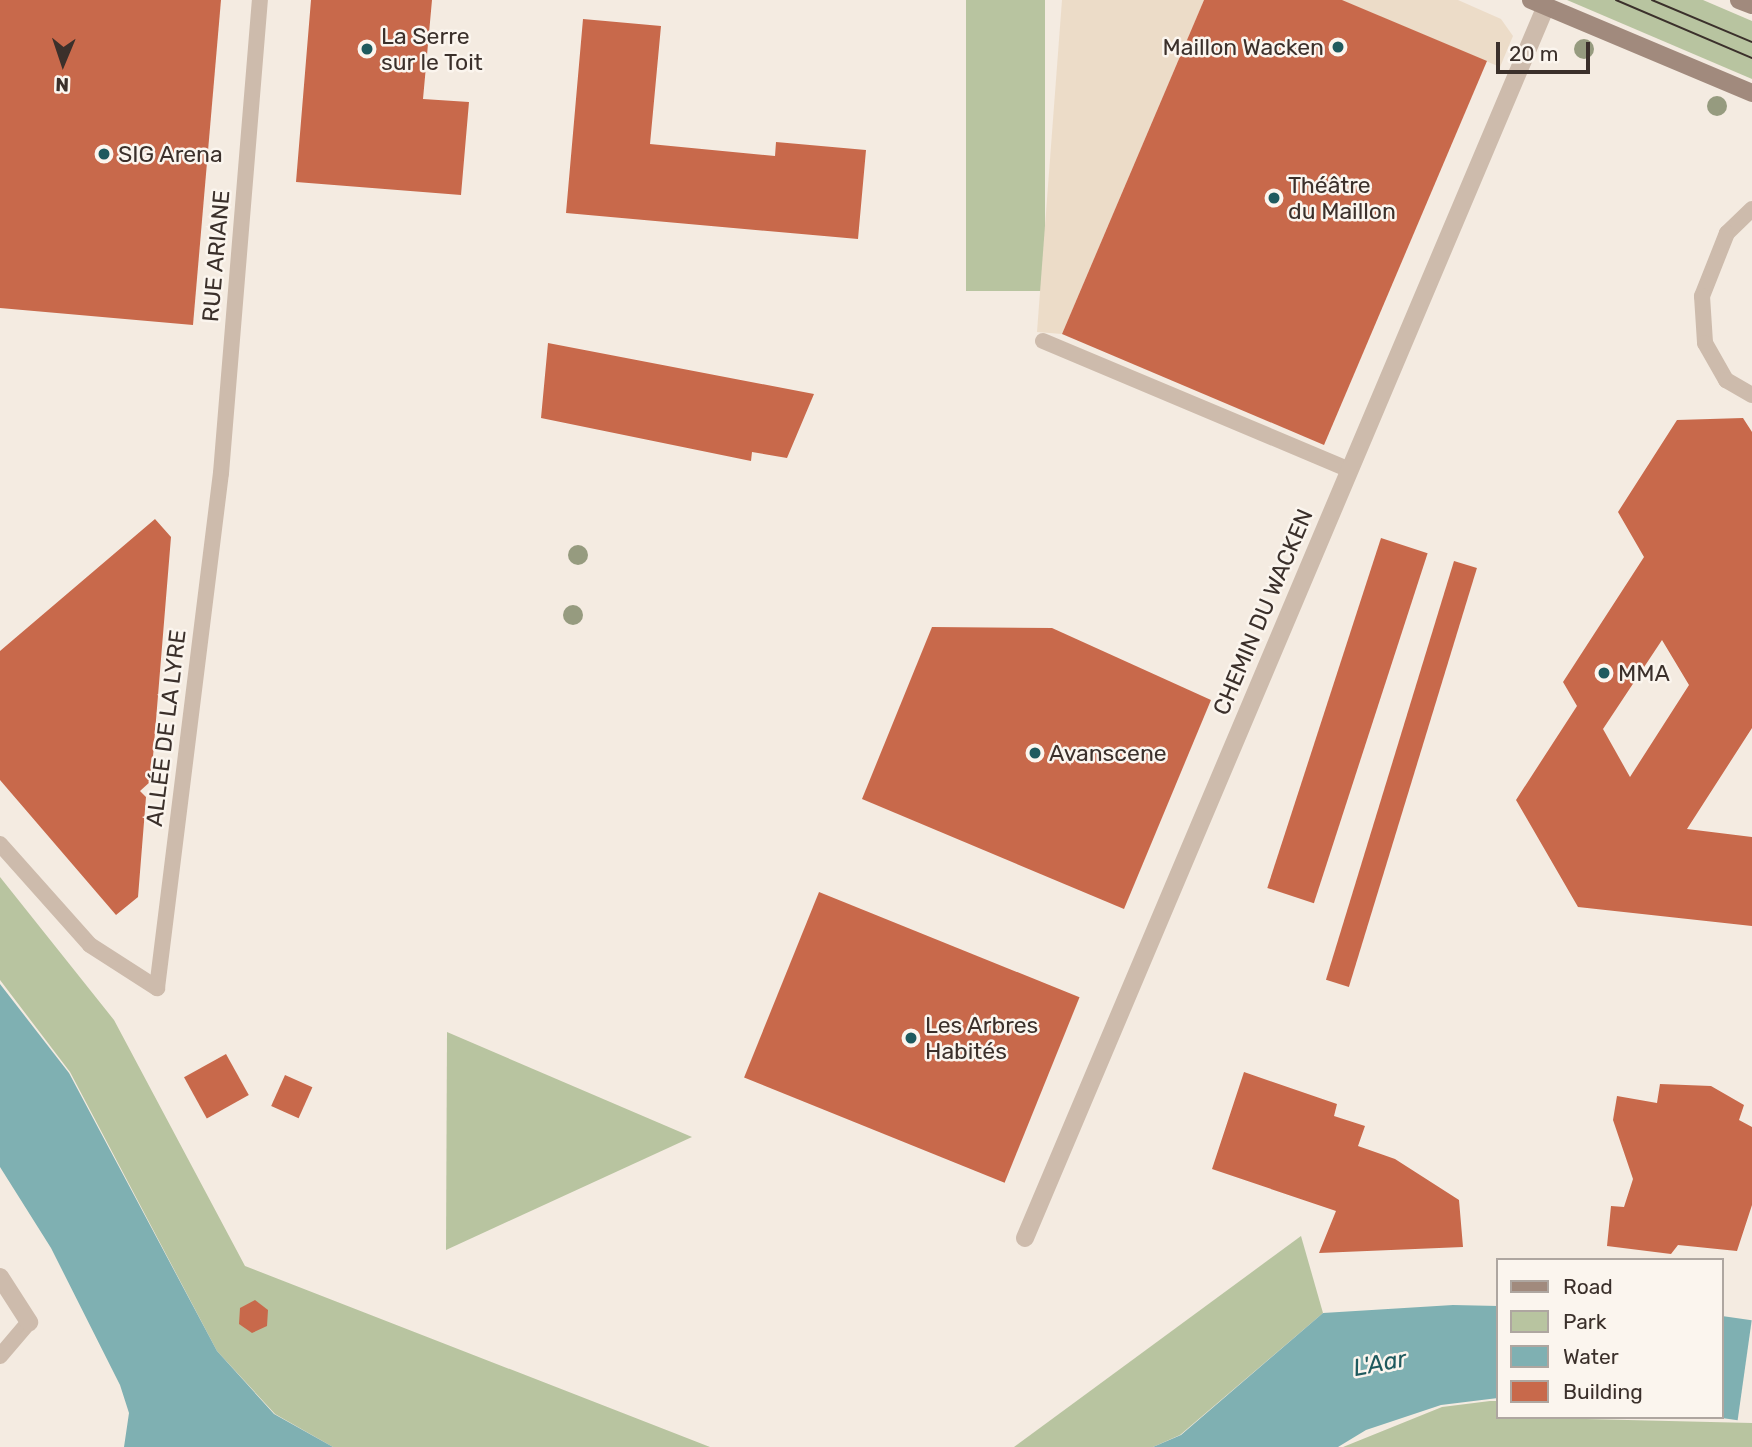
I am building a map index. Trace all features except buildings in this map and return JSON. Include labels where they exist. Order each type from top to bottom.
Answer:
[{"type":"main road","points":[[1740,0],[1752,5]]},
{"type":"main road","points":[[1539,3],[1752,93]]},
{"type":"street","name":"CHEMIN DU WACKEN","points":[[1025,1238],[1350,470],[1539,3]]},
{"type":"street","points":[[0,1277],[29,1322]]},
{"type":"lane","name":"RUE ARIANE","points":[[221,473],[260,0]]},
{"type":"lane","points":[[1752,209],[1727,233],[1702,296],[1705,343],[1726,380],[1752,395]]},
{"type":"lane","points":[[1043,341],[1350,470]]},
{"type":"lane","name":"ALLÉE DE LA LYRE","points":[[0,844],[90,945],[157,988],[221,473]]},
{"type":"lane","points":[[0,1356],[29,1322]]},
{"type":"green space","points":[[966,0],[1045,0],[1045,291],[966,291]]},
{"type":"green space","points":[[1567,0],[1703,0],[1752,21],[1752,79]]},
{"type":"green space","points":[[0,877],[114,1020],[245,1266],[710,1447],[333,1447],[275,1414],[217,1351],[70,1072],[0,980]]},
{"type":"green space","points":[[447,1032],[692,1137],[446,1250]]},
{"type":"green space","points":[[1301,1236],[1323,1313],[1180,1435],[1153,1447],[1014,1447]]},
{"type":"green space","points":[[1496,1401],[1496,1419],[1752,1423],[1752,1447],[1343,1447],[1442,1407]]},
{"type":"shaded area","points":[[1062,0],[1204,0],[1062,334],[1037,332]]},
{"type":"shaded area","points":[[1341,0],[1458,0],[1501,19],[1513,36],[1500,67]]},
{"type":"water","points":[[0,984],[69,1073],[217,1351],[274,1414],[333,1447],[124,1447],[129,1413],[120,1385],[51,1248],[0,1167]]},
{"type":"water","name":"L'Aar","points":[[1453,1305],[1496,1306],[1496,1398],[1441,1405],[1366,1430],[1338,1447],[1153,1447],[1181,1435],[1323,1313]]},
{"type":"water","points":[[1724,1316],[1752,1320],[1738,1420],[1724,1418]]},
{"type":"tram line","points":[[1616,0],[1752,58]]},
{"type":"tram line","points":[[1652,0],[1752,42]]},
{"type":"place","name":"Maillon Wacken","points":[[1338,47]]},
{"type":"place","name":"La Serre sur le Toit","points":[[367,49]]},
{"type":"place","name":"SIG Arena","points":[[104,154]]},
{"type":"place","name":"Théâtre du Maillon","points":[[1274,198]]},
{"type":"place","name":"MMA","points":[[1604,673]]},
{"type":"place","name":"Avanscene","points":[[1035,753]]},
{"type":"place","name":"Les Arbres Habités","points":[[911,1038]]}]
